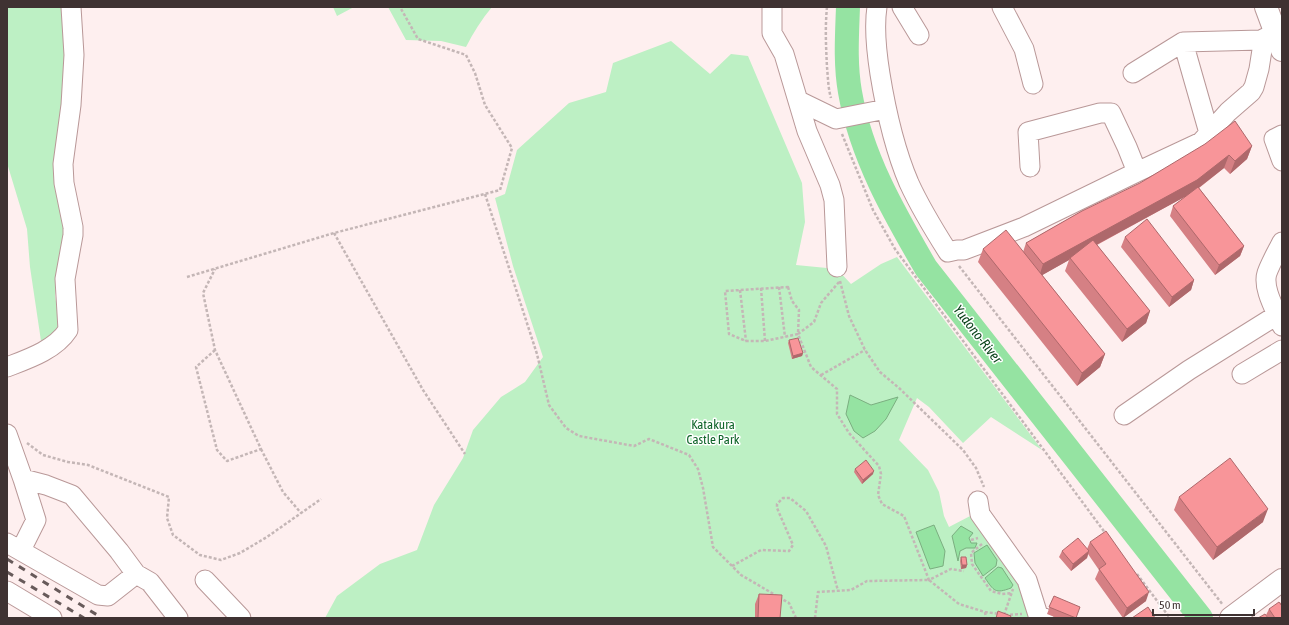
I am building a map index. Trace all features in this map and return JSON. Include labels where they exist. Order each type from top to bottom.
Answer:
[{"type":"main road","points":[[1266,7],[1273,41]]},
{"type":"main road","points":[[1231,618],[1282,580]]},
{"type":"street","points":[[7,368],[37,355],[65,335],[68,330],[65,278],[73,235],[73,227],[64,183],[63,164],[71,105],[74,55],[71,7]]},
{"type":"street","points":[[772,7],[772,33],[784,54],[807,131],[830,185],[834,200],[838,267]]},
{"type":"street","points":[[877,7],[878,59],[884,109],[909,184],[948,252],[964,250],[1024,227],[1201,142],[1228,112],[1251,92],[1254,87],[1262,50],[1273,41]]},
{"type":"street","points":[[902,7],[919,35]]},
{"type":"street","points":[[1002,7],[1024,49],[1033,84]]},
{"type":"street","points":[[1133,73],[1183,42],[1273,41]]},
{"type":"street","points":[[1183,42],[1209,133]]},
{"type":"street","points":[[799,101],[839,124],[884,109]]},
{"type":"street","points":[[1030,167],[1028,132],[1100,113],[1111,113],[1137,172]]},
{"type":"street","points":[[1282,136],[1274,139],[1282,161]]},
{"type":"street","points":[[1124,415],[1189,370],[1280,321],[1267,291],[1266,282],[1267,274],[1282,242]]},
{"type":"street","points":[[1242,374],[1282,350]]},
{"type":"street","points":[[7,434],[36,520],[14,546],[98,595],[108,596],[136,574]]},
{"type":"street","points":[[23,479],[72,494],[136,574],[150,582],[178,618]]},
{"type":"street","points":[[978,501],[980,514],[1027,580],[1041,616]]},
{"type":"street","points":[[205,580],[241,618]]},
{"type":"street","points":[[7,591],[52,618]]},
{"type":"path","points":[[187,277],[334,233],[500,190],[512,148],[485,105],[475,73],[466,55],[418,39],[400,7]]},
{"type":"path","points":[[827,7],[826,20],[829,91],[839,124],[873,210],[895,249],[1108,536]]},
{"type":"path","points":[[485,194],[537,354],[549,405],[566,428],[579,436],[634,446],[648,439],[689,455],[698,469],[703,488],[713,547],[741,575],[789,603],[796,618]]},
{"type":"path","points":[[334,233],[423,390],[465,454]]},
{"type":"path","points":[[948,252],[1173,539],[1231,618]]},
{"type":"path","points":[[215,268],[203,293],[215,350],[261,449],[283,492],[301,513]]},
{"type":"path","points":[[978,501],[987,493],[976,468],[963,450],[911,399],[880,372],[865,350],[850,316],[840,280],[821,303],[814,322],[798,334],[765,341],[746,341],[729,334],[725,291],[788,287],[792,301],[799,310],[798,334],[811,367],[837,389],[837,414],[849,433],[879,466],[881,474],[878,495],[882,504],[904,516],[929,580],[959,604],[985,612],[1004,615],[1032,613],[1041,616]]},
{"type":"path","points":[[779,287],[785,337]]},
{"type":"path","points":[[761,288],[765,341]]},
{"type":"path","points":[[740,290],[746,341]]},
{"type":"path","points":[[215,350],[196,367],[217,450],[227,461],[261,449]]},
{"type":"path","points":[[821,375],[865,350]]},
{"type":"path","points":[[25,442],[43,455],[68,462],[88,465],[169,497],[168,518],[173,535],[200,554],[221,560],[240,553],[267,537],[321,499]]},
{"type":"path","points":[[732,566],[761,550],[789,551],[793,545],[777,508],[778,504],[783,498],[790,498],[806,511],[826,546],[838,591]]},
{"type":"path","points":[[986,542],[971,553],[972,564],[991,591],[1002,594],[1012,593]]},
{"type":"path","points":[[965,564],[972,564]]},
{"type":"path","points":[[815,618],[818,592],[851,590],[867,582],[929,580],[951,569],[964,571]]},
{"type":"path","points":[[1137,574],[1170,618]]},
{"type":"path","points":[[985,612],[986,618]]},
{"type":"green space","points":[[7,7],[65,7],[66,229],[57,273],[55,296],[60,324],[58,334],[41,341],[30,267],[27,229],[7,163]]},
{"type":"green space","points":[[333,7],[354,7],[337,16]]},
{"type":"green space","points":[[388,7],[492,7],[478,26],[466,47],[441,41],[406,40]]},
{"type":"green space","name":"Katakura Castle Park","points":[[671,41],[710,74],[731,54],[748,56],[802,183],[805,222],[796,265],[837,269],[851,284],[881,264],[897,257],[1042,450],[991,417],[963,443],[929,407],[917,398],[899,440],[928,470],[939,492],[944,516],[949,527],[974,514],[1025,583],[1039,618],[325,618],[337,596],[380,564],[417,550],[434,505],[463,458],[473,430],[501,397],[525,382],[543,357],[513,266],[495,198],[505,194],[517,150],[569,103],[606,92],[613,63]]},
{"type":"shaded area","points":[[850,395],[871,405],[898,397],[886,419],[875,431],[863,438],[854,431],[846,414]]},
{"type":"shaded area","points":[[934,525],[945,551],[943,566],[930,569],[916,532]]},
{"type":"shaded area","points":[[961,526],[973,533],[969,538],[971,543],[977,543],[975,548],[966,548],[960,551],[958,561],[952,536]]},
{"type":"shaded area","points":[[987,545],[997,560],[996,566],[983,576],[975,563],[974,553]]},
{"type":"shaded area","points":[[998,567],[1002,568],[1013,585],[1011,588],[1001,591],[995,590],[985,578]]},
{"type":"building","points":[[1235,121],[1252,146],[1235,161],[1229,155],[1197,180],[1043,264],[1026,243],[1082,211],[1140,183],[1205,144]]},
{"type":"building","points":[[1198,187],[1244,246],[1219,265],[1173,206]]},
{"type":"building","points":[[1147,219],[1194,280],[1172,297],[1125,237]]},
{"type":"building","points":[[1006,230],[1105,354],[1082,373],[983,249]]},
{"type":"building","points":[[1093,240],[1150,311],[1127,329],[1070,258]]},
{"type":"building","points":[[798,338],[803,353],[793,356],[789,340]]},
{"type":"building","points":[[1230,458],[1268,509],[1217,547],[1179,497]]},
{"type":"building","points":[[866,460],[874,471],[863,480],[855,469]]},
{"type":"building","points":[[1106,531],[1149,592],[1127,608],[1099,569],[1106,564],[1090,542]]},
{"type":"building","points":[[1078,538],[1089,551],[1073,564],[1062,551]]},
{"type":"building","points":[[961,557],[966,557],[967,565],[962,565]]},
{"type":"building","points":[[759,594],[782,595],[780,618],[758,618]]},
{"type":"building","points":[[1054,596],[1080,607],[1076,618],[1049,607]]},
{"type":"building","points":[[1279,602],[1282,606],[1282,618],[1275,618],[1269,609]]},
{"type":"building","points":[[1148,607],[1155,618],[1132,618]]},
{"type":"building","points":[[998,611],[1011,616],[1010,618],[996,618]]},
{"type":"building","points":[[1265,614],[1268,618],[1258,618]]},
{"type":"waterway","name":"Yudono-River","points":[[848,7],[847,71],[855,116],[870,161],[880,183],[926,268],[1201,618]]},
{"type":"railway","points":[[7,559],[102,618]]},
{"type":"railway","points":[[7,572],[84,618]]}]
